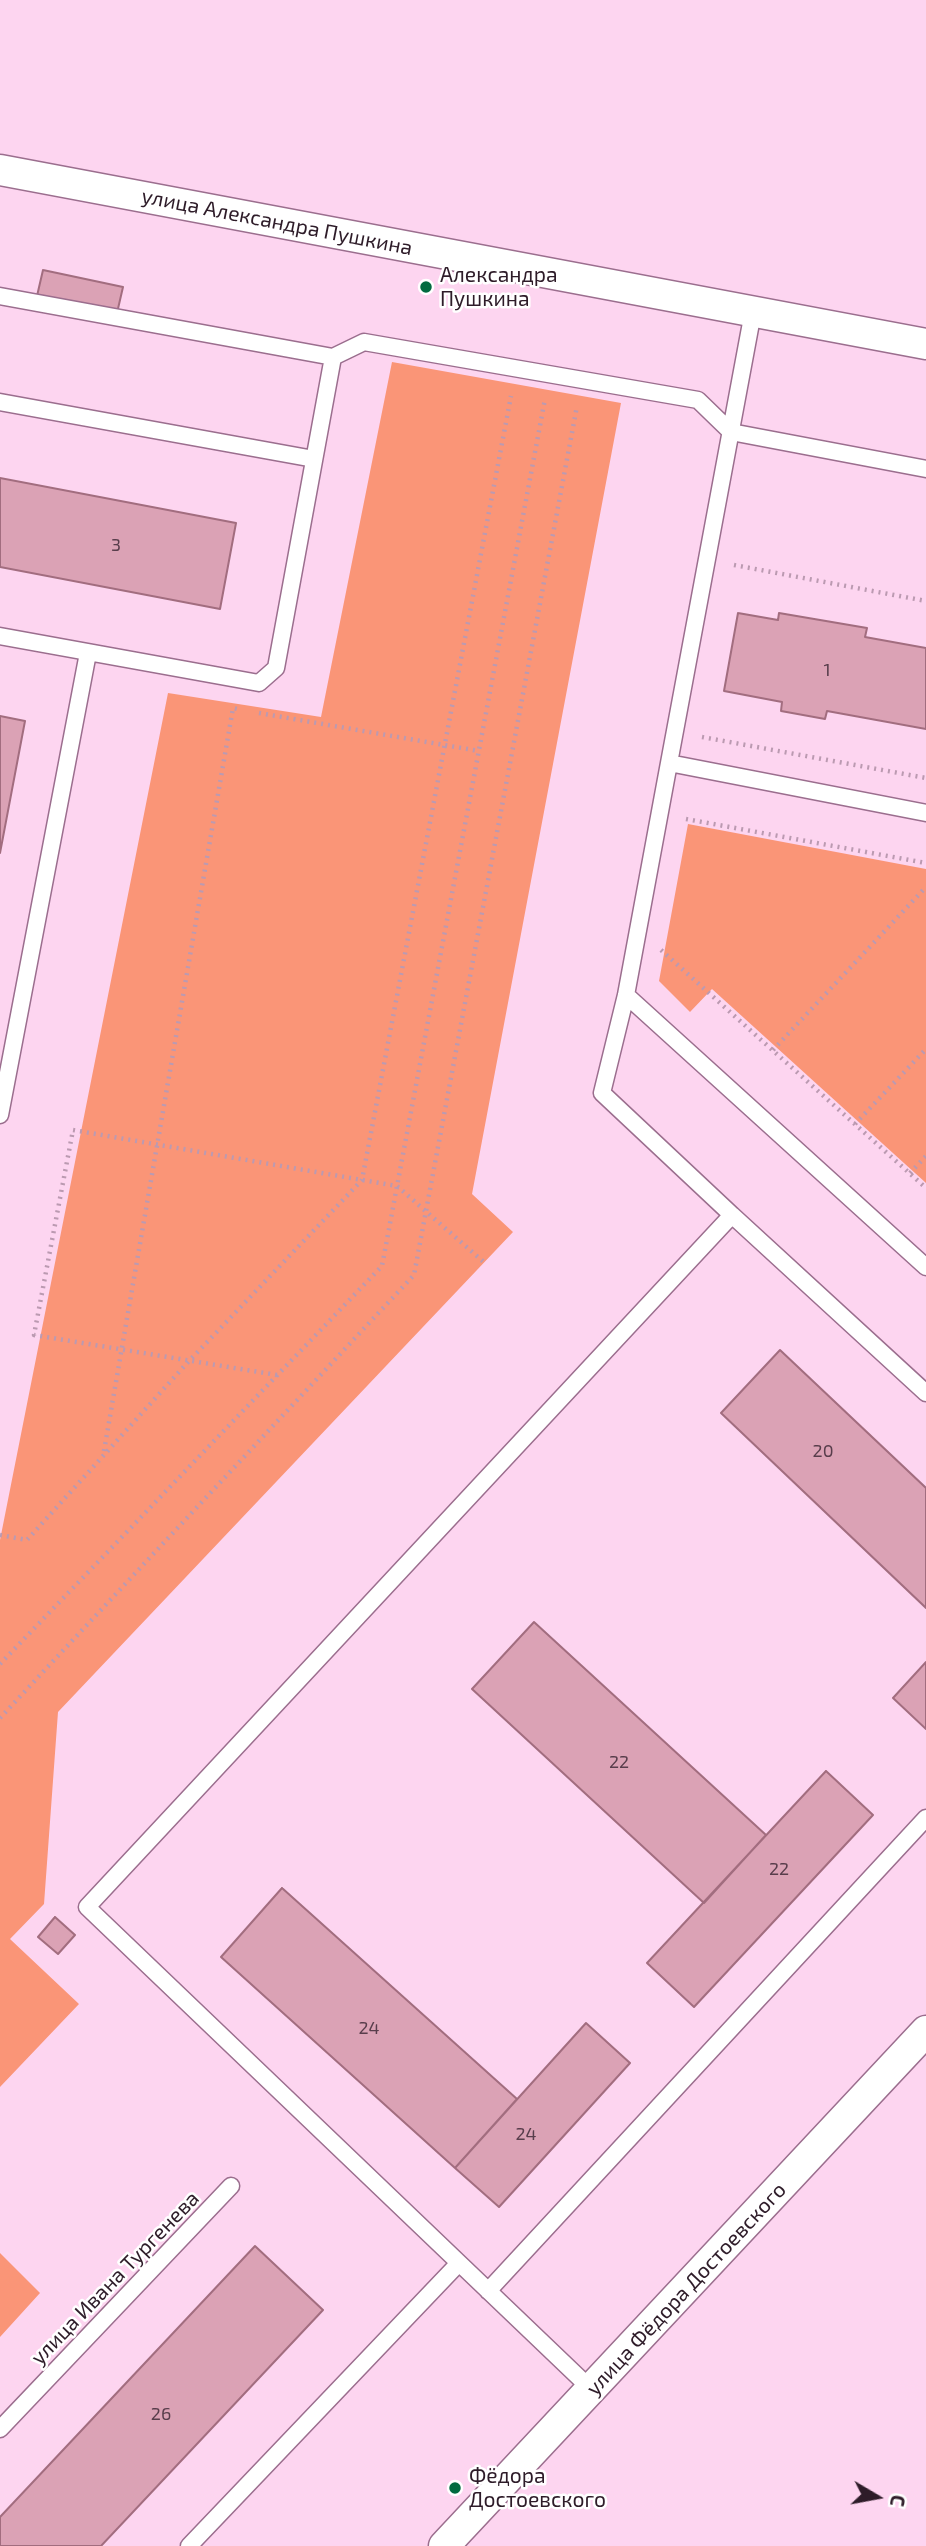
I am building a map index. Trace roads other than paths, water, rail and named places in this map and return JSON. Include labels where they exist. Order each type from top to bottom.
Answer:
[{"type":"street","name":"улица Александра Пушкина","points":[[0,170],[926,344]]},
{"type":"street","name":"улица Фёдора Достоевского","points":[[444,2546],[926,2031]]},
{"type":"lane","points":[[0,296],[333,357],[365,342],[698,400],[731,432],[926,469]]},
{"type":"lane","points":[[753,312],[626,995],[602,1093],[926,1393]]},
{"type":"lane","points":[[0,636],[259,684],[276,668],[333,357]]},
{"type":"lane","points":[[0,402],[314,459]]},
{"type":"lane","points":[[0,1115],[88,653]]},
{"type":"lane","points":[[669,763],[926,813]]},
{"type":"lane","points":[[626,995],[926,1267]]},
{"type":"lane","points":[[592,2390],[87,1906],[732,1214]]},
{"type":"lane","points":[[488,2291],[926,1818]]},
{"type":"lane","name":"улица Ивана Тургенева","points":[[0,2429],[231,2186]]},
{"type":"lane","points":[[189,2546],[459,2263]]},
{"type":"place","name":"Александра Пушкина","points":[[426,287]]},
{"type":"place","name":"Фёдора Достоевского","points":[[455,2488]]}]
